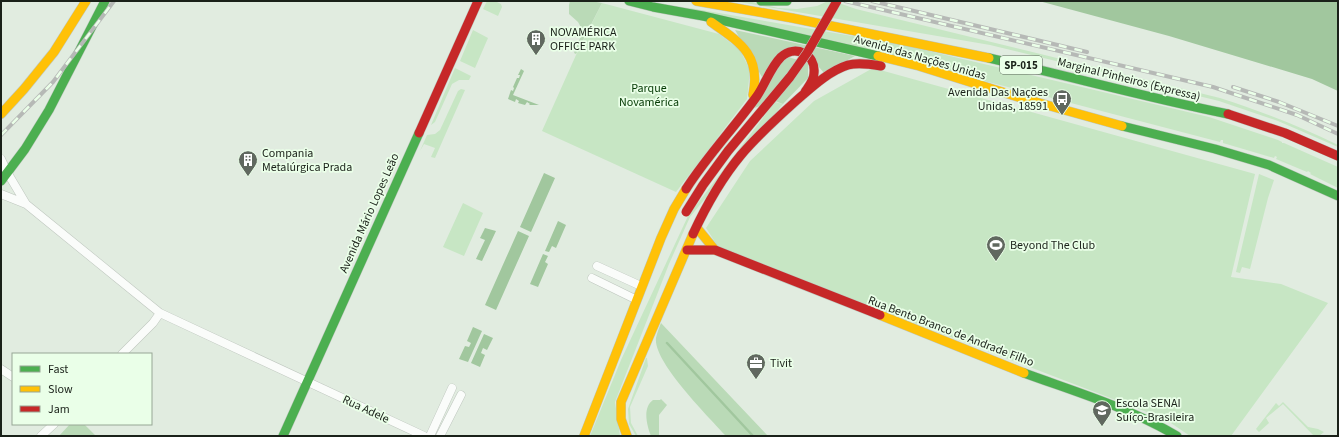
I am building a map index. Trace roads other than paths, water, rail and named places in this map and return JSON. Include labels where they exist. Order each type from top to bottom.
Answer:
[{"type":"main road","points":[[1,114],[62,52],[86,1]]},
{"type":"main road","points":[[1,180],[25,148],[49,110],[74,64],[105,1]]},
{"type":"main road","name":"Avenida Mário Lopes Leão","points":[[283,436],[478,1]]},
{"type":"main road","name":"Avenida das Nações Unidas","points":[[629,1],[703,16],[912,64],[981,86],[1269,165],[1312,183],[1338,196]]},
{"type":"main road","name":"Marginal Pinheiros (Expressa)","points":[[696,1],[943,48],[1057,73],[1169,102],[1230,114],[1285,133],[1338,156]]},
{"type":"main road","points":[[761,1],[786,1]]},
{"type":"main road","points":[[684,215],[703,184],[728,151],[790,77],[807,54],[837,1]]},
{"type":"main road","points":[[703,16],[737,40],[752,60],[755,68],[756,81],[748,108]]},
{"type":"main road","points":[[584,436],[630,319],[635,299],[674,209],[696,174],[748,108],[760,91],[774,64],[787,52],[794,50],[808,55],[815,71],[803,95]]},
{"type":"main road","points":[[62,52],[71,55],[74,64]]},
{"type":"main road","points":[[627,436],[621,422],[621,402],[697,228],[725,176],[743,152],[772,122],[803,95],[842,67],[856,63],[981,86]]},
{"type":"main road","name":"Rua Bento Branco de Andrade Filho","points":[[697,228],[715,250]]},
{"type":"main road","name":"Rua Bento Branco de Andrade Filho","points":[[687,250],[715,250],[1007,366],[1125,410],[1162,427],[1177,436]]},
{"type":"main road","points":[[630,319],[660,265]]},
{"type":"street","points":[[1,159],[26,204]]},
{"type":"street","points":[[1,194],[26,204]]},
{"type":"street","name":"Rua Adele","points":[[26,204],[160,313],[424,436]]},
{"type":"street","points":[[597,266],[641,286]]},
{"type":"street","points":[[592,278],[635,299]]},
{"type":"street","points":[[123,353],[153,323],[160,313]]},
{"type":"street","points":[[1,369],[12,376]]},
{"type":"street","points":[[430,436],[452,388]]},
{"type":"street","points":[[440,436],[461,394]]},
{"type":"street","points":[[41,436],[53,425]]},
{"type":"waterway","points":[[667,343],[753,436]]},
{"type":"railway","points":[[1,135],[53,82],[114,1]]},
{"type":"railway","points":[[845,1],[1213,87],[1297,115],[1338,134]]},
{"type":"railway","points":[[872,1],[1087,52]]},
{"type":"railway","points":[[1233,87],[1279,102],[1338,126]]},
{"type":"place","name":"NOVAMÉRICA OFFICE PARK","points":[[536,56]]},
{"type":"place","name":"Avenida Das Nações Unidas, 18591","points":[[1062,116]]},
{"type":"place","name":"Compania Metalúrgica Prada","points":[[248,177]]},
{"type":"place","name":"Beyond The Club","points":[[996,262]]},
{"type":"place","name":"Tivit","points":[[756,380]]},
{"type":"place","name":"Escola SENAI Suíço-Brasileira","points":[[1102,427]]},
{"type":"park label","name":"Parque Novamérica","points":[[649,95]]}]
